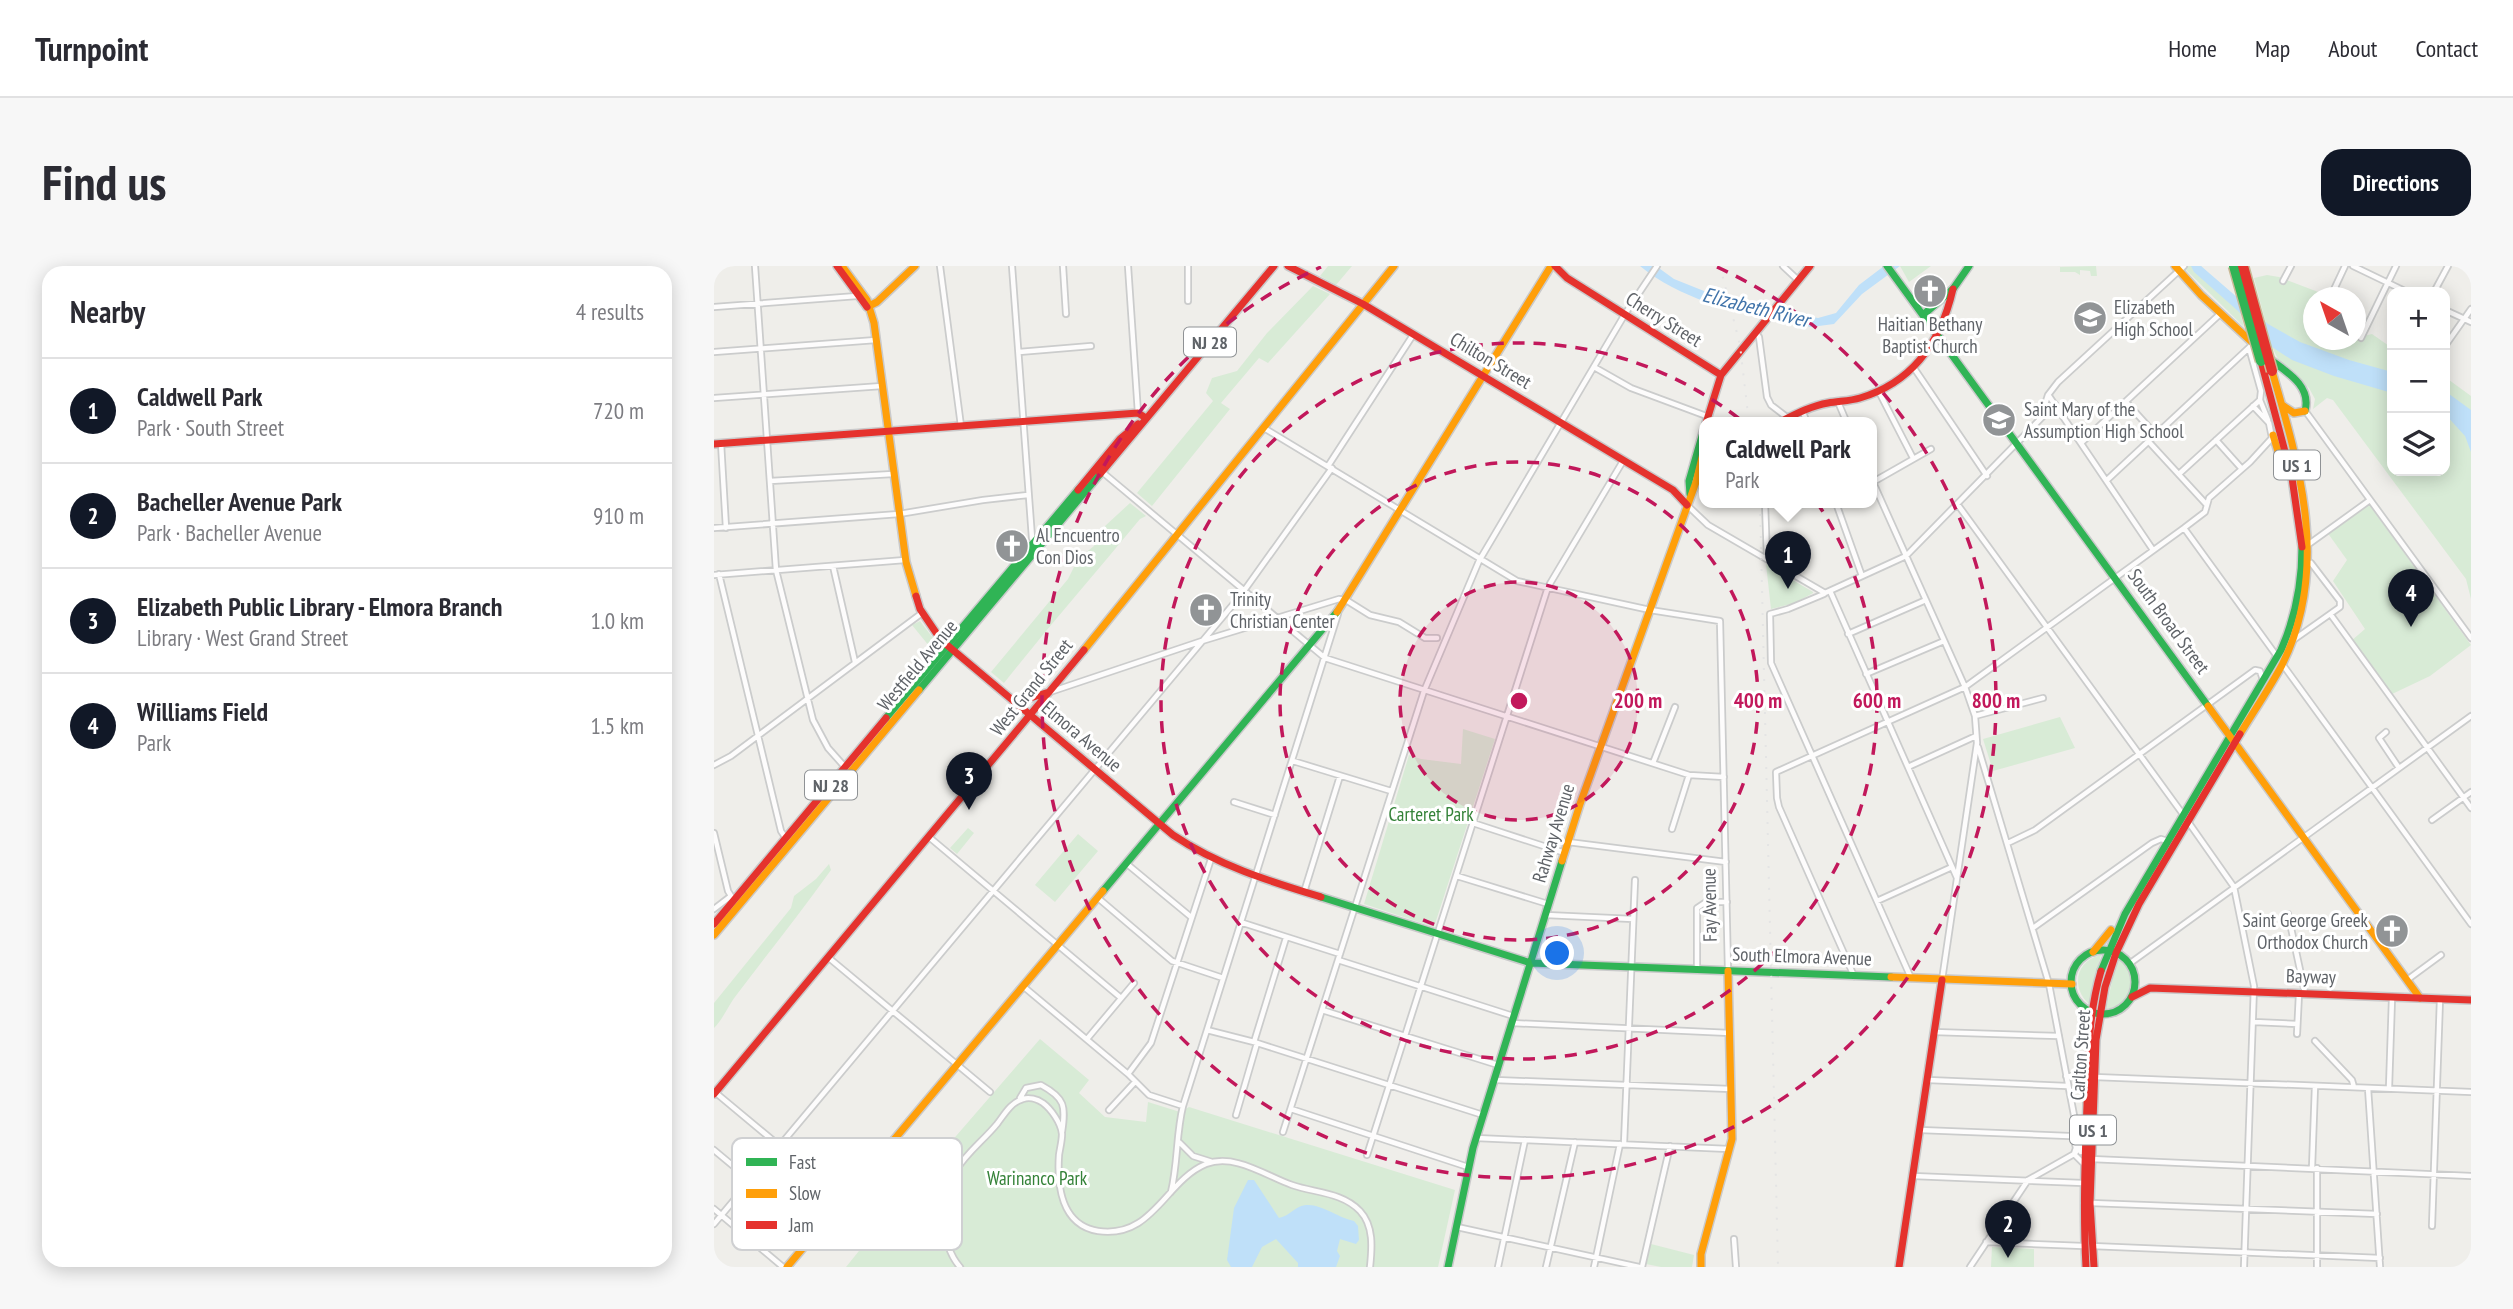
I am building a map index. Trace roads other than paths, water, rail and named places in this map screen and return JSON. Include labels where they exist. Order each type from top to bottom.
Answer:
[{"type":"main road","points":[[836,266],[867,307]]},
{"type":"main road","points":[[842,266],[867,300],[867,307]]},
{"type":"main road","points":[[867,307],[877,302],[915,266]]},
{"type":"main road","name":"Westfield Avenue","points":[[714,925],[789,840],[1142,416],[1274,266]]},
{"type":"main road","name":"Chilton Street","points":[[1288,266],[1363,304],[1689,500]]},
{"type":"main road","name":"West Grand Street","points":[[715,1093],[1030,716],[1394,266]]},
{"type":"main road","points":[[897,1138],[1343,605],[1482,376],[1553,266]]},
{"type":"main road","name":"Cherry Street","points":[[1553,266],[1567,278],[1721,375]]},
{"type":"main road","points":[[1710,417],[1721,375],[1810,266]]},
{"type":"main road","points":[[1923,316],[1953,289],[1969,266]]},
{"type":"main road","name":"US 1","points":[[2233,740],[2258,691],[2280,660],[2300,594],[2302,544],[2295,496],[2235,266]]},
{"type":"main road","name":"US 1","points":[[2111,952],[2292,641],[2305,601],[2310,562],[2300,480],[2243,266]]},
{"type":"main road","points":[[2180,267],[2251,346],[2305,390],[2309,400],[2305,411],[2294,413],[2282,405]]},
{"type":"main road","name":"South Broad Street","points":[[1890,269],[2420,998]]},
{"type":"main road","points":[[1790,417],[1827,403],[1879,392],[1896,383],[1931,349],[1953,289]]},
{"type":"main road","name":"Elmora Avenue","points":[[867,307],[877,340],[887,432],[912,589],[922,613],[935,633],[950,648],[1160,824],[1211,859],[1303,893],[1531,963]]},
{"type":"main road","points":[[717,444],[1142,416]]},
{"type":"main road","name":"Westfield Avenue","points":[[1099,469],[1120,439],[1142,416]]},
{"type":"main road","points":[[2273,435],[2287,483],[2295,496]]},
{"type":"main road","name":"Rahway Avenue","points":[[1689,500],[1689,481],[1699,454]]},
{"type":"main road","name":"Rahway Avenue","points":[[1448,1267],[1476,1138],[1568,842],[1599,748],[1699,478]]},
{"type":"main road","points":[[1015,703],[1049,692]]},
{"type":"main road","name":"US 1","points":[[2111,952],[2130,905],[2168,841],[2186,819]]},
{"type":"main road","name":"Westfield Avenue","points":[[714,935],[735,900]]},
{"type":"main road","points":[[2095,1013],[2083,1008],[2076,1000],[2072,985],[2078,964],[2106,939],[2120,913],[2130,905]]},
{"type":"main road","points":[[2093,952],[2111,952],[2150,988]]},
{"type":"main road","name":"Carlton Street","points":[[2088,1246],[2088,1161],[2095,1013],[2111,952]]},
{"type":"main road","name":"South Elmora Avenue","points":[[1531,963],[2072,985]]},
{"type":"main road","points":[[2131,969],[2136,984],[2132,997]]},
{"type":"main road","name":"Fay Avenue","points":[[1699,1267],[1732,1139],[1728,971]]},
{"type":"main road","points":[[1899,1267],[1942,979]]},
{"type":"main road","name":"Bayway","points":[[2095,1013],[2117,1010],[2132,997],[2150,988],[2471,1000]]},
{"type":"main road","name":"US 1","points":[[2086,1267],[2088,1246],[2083,1183],[2088,1161],[2082,1145],[2091,1077]]},
{"type":"main road","name":"US 1","points":[[2088,1246],[2094,1267]]},
{"type":"main road","points":[[785,1267],[800,1250]]},
{"type":"street","points":[[755,266],[776,570],[813,720],[834,757],[848,769]]},
{"type":"street","points":[[940,266],[961,426]]},
{"type":"street","points":[[1012,266],[1028,495],[1036,544]]},
{"type":"street","points":[[1063,266],[1066,314]]},
{"type":"street","points":[[1128,266],[1142,416]]},
{"type":"street","points":[[1188,266],[1188,301]]},
{"type":"street","points":[[1283,1132],[1424,691],[1480,558],[1656,266]]},
{"type":"street","points":[[1783,266],[1799,280]]},
{"type":"street","points":[[2283,281],[2291,266]]},
{"type":"street","points":[[2335,287],[2345,266]]},
{"type":"street","points":[[2353,266],[2396,287]]},
{"type":"street","points":[[2366,328],[2396,266]]},
{"type":"street","points":[[2437,287],[2448,266]]},
{"type":"street","points":[[2039,421],[2049,395],[2058,382],[2180,267]]},
{"type":"street","points":[[714,307],[857,296]]},
{"type":"street","points":[[2450,338],[2471,309]]},
{"type":"street","points":[[2450,312],[2471,322]]},
{"type":"street","points":[[2081,443],[2220,314]]},
{"type":"street","points":[[1756,333],[1759,337],[1767,397],[1770,405],[1787,417]]},
{"type":"street","points":[[786,1138],[1244,591],[1330,467],[1413,334]]},
{"type":"street","points":[[714,352],[877,340]]},
{"type":"street","points":[[1019,352],[1091,346]]},
{"type":"street","points":[[2179,474],[2260,400],[2261,391],[2251,346]]},
{"type":"street","points":[[2106,480],[2251,346]]},
{"type":"street","points":[[1594,367],[1631,387],[1702,417]]},
{"type":"street","points":[[1914,368],[1987,476]]},
{"type":"street","points":[[714,398],[882,386]]},
{"type":"street","points":[[1879,392],[1913,458]]},
{"type":"street","points":[[2049,395],[2153,550]]},
{"type":"street","points":[[1854,976],[1779,807],[1776,772],[1965,687],[2205,512],[2209,498],[2263,448],[2273,435],[2260,400]]},
{"type":"street","points":[[1838,402],[1844,417]]},
{"type":"street","points":[[2126,402],[2156,435]]},
{"type":"street","points":[[1911,978],[1771,663],[1769,617],[1773,612],[1788,609],[1906,556],[2055,404]]},
{"type":"street","points":[[2253,406],[2269,423]]},
{"type":"street","points":[[2305,411],[2471,638]]},
{"type":"street","points":[[1803,412],[1805,417]]},
{"type":"street","points":[[1263,427],[1517,581],[1650,610]]},
{"type":"street","points":[[2216,440],[2242,468]]},
{"type":"street","points":[[2149,442],[2206,504]]},
{"type":"street","points":[[717,444],[726,528]]},
{"type":"street","points":[[2263,448],[2276,447]]},
{"type":"street","points":[[1877,478],[1931,449]]},
{"type":"street","points":[[1367,1155],[1548,587],[1623,460]]},
{"type":"street","points":[[1099,469],[1325,658],[1689,775],[1724,777]]},
{"type":"street","points":[[770,481],[893,474]]},
{"type":"street","points":[[1877,492],[1965,687],[1975,716],[1977,743],[2049,984],[2075,1135],[2074,1154]]},
{"type":"street","points":[[714,528],[899,514],[1028,495]]},
{"type":"street","points":[[1689,500],[1708,524],[1827,592],[1849,634],[1957,878]]},
{"type":"street","points":[[2309,544],[2370,500]]},
{"type":"street","points":[[1958,505],[2234,887],[2254,991],[2244,1267]]},
{"type":"street","points":[[1765,508],[1768,559]]},
{"type":"street","points":[[1838,508],[1862,576]]},
{"type":"street","points":[[2184,528],[2471,924]]},
{"type":"street","points":[[789,840],[781,831],[717,575],[906,560]]},
{"type":"street","points":[[2292,641],[2339,609],[2340,601],[2310,562]]},
{"type":"street","points":[[833,566],[855,662]]},
{"type":"street","points":[[1049,692],[1335,600],[1370,615],[1399,622],[1425,638],[1437,638]]},
{"type":"street","points":[[1849,634],[1926,600]]},
{"type":"street","points":[[1170,1194],[1176,1171],[1178,1124],[1183,1106],[1254,876],[1343,605]]},
{"type":"street","name":"Fay Avenue","points":[[1650,610],[1720,621],[1728,971]]},
{"type":"street","points":[[714,765],[731,756],[922,613]]},
{"type":"street","points":[[2331,615],[2471,808]]},
{"type":"street","points":[[1866,674],[1944,641]]},
{"type":"street","points":[[2008,843],[2035,830],[2255,670],[2262,675],[2258,691]]},
{"type":"street","points":[[1975,716],[2043,698]]},
{"type":"street","points":[[1653,763],[1675,706]]},
{"type":"street","points":[[2131,969],[2234,887],[2427,747],[2469,718],[2471,725]]},
{"type":"street","points":[[2386,732],[2379,738],[2399,768]]},
{"type":"street","points":[[1908,767],[1976,736]]},
{"type":"street","points":[[1942,979],[1977,743]]},
{"type":"street","points":[[1293,761],[1391,792]]},
{"type":"street","points":[[1672,829],[1689,775]]},
{"type":"street","points":[[1303,893],[1340,776]]},
{"type":"street","points":[[2432,820],[2471,792]]},
{"type":"street","points":[[1234,802],[1275,815]]},
{"type":"street","points":[[1473,823],[1565,853]]},
{"type":"street","points":[[714,833],[735,900],[714,909]]},
{"type":"street","points":[[929,837],[1121,998]]},
{"type":"street","points":[[2033,928],[2152,843],[2161,839],[2168,841]]},
{"type":"street","points":[[1568,842],[1726,862]]},
{"type":"street","points":[[1128,1074],[1152,1043],[1211,859]]},
{"type":"street","points":[[1127,864],[1191,917]]},
{"type":"street","points":[[1877,901],[1959,864]]},
{"type":"street","points":[[1457,876],[1547,910],[1633,919]]},
{"type":"street","points":[[1594,1267],[1622,1144],[1627,1086],[1635,880]]},
{"type":"street","points":[[1098,898],[1177,963],[1223,978]]},
{"type":"street","points":[[1697,970],[1697,908],[1706,902],[1727,902]]},
{"type":"street","points":[[2288,914],[2302,993],[2297,1034]]},
{"type":"street","points":[[1240,922],[1513,1020],[1731,1033]]},
{"type":"street","points":[[1236,1115],[1286,938]]},
{"type":"street","points":[[2407,980],[2441,955]]},
{"type":"street","points":[[829,958],[990,1093]]},
{"type":"street","points":[[1087,1039],[1134,983]]},
{"type":"street","points":[[1024,987],[1128,1074],[1149,1095],[1183,1106]]},
{"type":"street","points":[[2389,1088],[2392,997]]},
{"type":"street","points":[[2432,1226],[2440,999]]},
{"type":"street","points":[[1322,1010],[1499,1065]]},
{"type":"street","points":[[2254,1022],[2297,1024]]},
{"type":"street","points":[[1207,1030],[1483,1115]]},
{"type":"street","points":[[1934,1032],[2059,1036]]},
{"type":"street","points":[[2315,1041],[2352,1080],[2354,1087]]},
{"type":"street","points":[[2066,1076],[2471,1092]]},
{"type":"street","points":[[1494,1080],[1732,1090]]},
{"type":"street","points":[[1927,1080],[2067,1086]]},
{"type":"street","points":[[1109,1110],[1135,1082]]},
{"type":"street","points":[[1019,1100],[1026,1088],[1041,1085],[1055,1093],[1063,1104],[1059,1179],[1061,1197],[1070,1214],[1084,1227],[1102,1232],[1141,1222],[1194,1171],[1213,1162],[1226,1161],[1246,1165],[1293,1186],[1328,1194],[1351,1203],[1367,1221],[1371,1235],[1370,1267]]},
{"type":"street","points":[[2315,1086],[2317,1267]]},
{"type":"street","points":[[2368,1088],[2381,1267]]},
{"type":"street","points":[[715,1093],[770,1138]]},
{"type":"street","points":[[962,1163],[1010,1106],[1019,1100],[1033,1098],[1042,1103],[1053,1114],[1062,1133]]},
{"type":"street","points":[[1291,1109],[1469,1167]]},
{"type":"street","points":[[1920,1130],[2075,1135],[2086,1125]]},
{"type":"street","points":[[1970,1267],[2028,1180],[2074,1154],[2082,1145],[2075,1135]]},
{"type":"street","points":[[1476,1138],[1730,1149]]},
{"type":"street","points":[[1499,1267],[1525,1140]]},
{"type":"street","points":[[1178,1141],[1194,1156],[1213,1162]]},
{"type":"street","points":[[1545,1267],[1575,1142]]},
{"type":"street","points":[[1456,1227],[1640,1267],[1670,1146]]},
{"type":"street","points":[[714,1150],[732,1165]]},
{"type":"street","points":[[2074,1154],[2088,1161],[2247,1165],[2471,1176]]},
{"type":"street","points":[[1912,1177],[2083,1183]]},
{"type":"street","points":[[714,1224],[732,1203]]},
{"type":"street","points":[[2090,1203],[2377,1214]]},
{"type":"street","points":[[714,1209],[732,1223]]},
{"type":"street","points":[[1734,1239],[1736,1267]]},
{"type":"street","points":[[1986,1242],[2380,1258]]},
{"type":"street","points":[[764,1250],[785,1267]]},
{"type":"street","points":[[949,1250],[960,1267]]},
{"type":"water","name":"Elizabeth River","points":[[1640,266],[1656,266],[1674,279],[1719,297],[1818,318],[1836,313],[1859,285],[1884,266],[1900,266],[1862,294],[1834,324],[1811,327],[1721,307],[1679,291]]},
{"type":"water","points":[[2191,266],[2201,266],[2268,324],[2303,343],[2303,350],[2322,350],[2387,371],[2387,392],[2292,360],[2272,347],[2238,311],[2194,272]]},
{"type":"water","points":[[2450,395],[2471,410],[2471,452],[2465,436],[2450,420]]},
{"type":"water","points":[[1248,1180],[1254,1180],[1279,1218],[1299,1207],[1312,1205],[1354,1221],[1358,1226],[1359,1240],[1356,1244],[1340,1239],[1337,1251],[1340,1256],[1336,1267],[1298,1267],[1298,1263],[1276,1239],[1262,1247],[1252,1267],[1231,1267],[1227,1260],[1234,1208]]},
{"type":"railway","points":[[1720,266],[1740,345],[1748,417]]},
{"type":"railway","points":[[1760,508],[1778,1267]]},
{"type":"place","name":"Haitian Bethany Baptist Church","points":[[1930,291]]},
{"type":"place","name":"Elizabeth High School","points":[[2090,318]]},
{"type":"place","name":"Saint Mary of the Assumption High School","points":[[1999,420]]},
{"type":"place","name":"Al Encuentro Con Dios","points":[[1012,546]]},
{"type":"place","name":"Caldwell Park","points":[[1788,589]]},
{"type":"place","name":"Trinity Christian Center","points":[[1206,610]]},
{"type":"place","name":"Williams Field","points":[[2411,627]]},
{"type":"place","name":"Elizabeth Public Library - Elmora Branch","points":[[969,810]]},
{"type":"place","name":"Saint George Greek Orthodox Church","points":[[2392,931]]},
{"type":"place","name":"Bacheller Avenue Park","points":[[2008,1258]]},
{"type":"park label","name":"Carteret Park","points":[[1431,814]]},
{"type":"park label","name":"Warinanco Park","points":[[1037,1178]]}]
